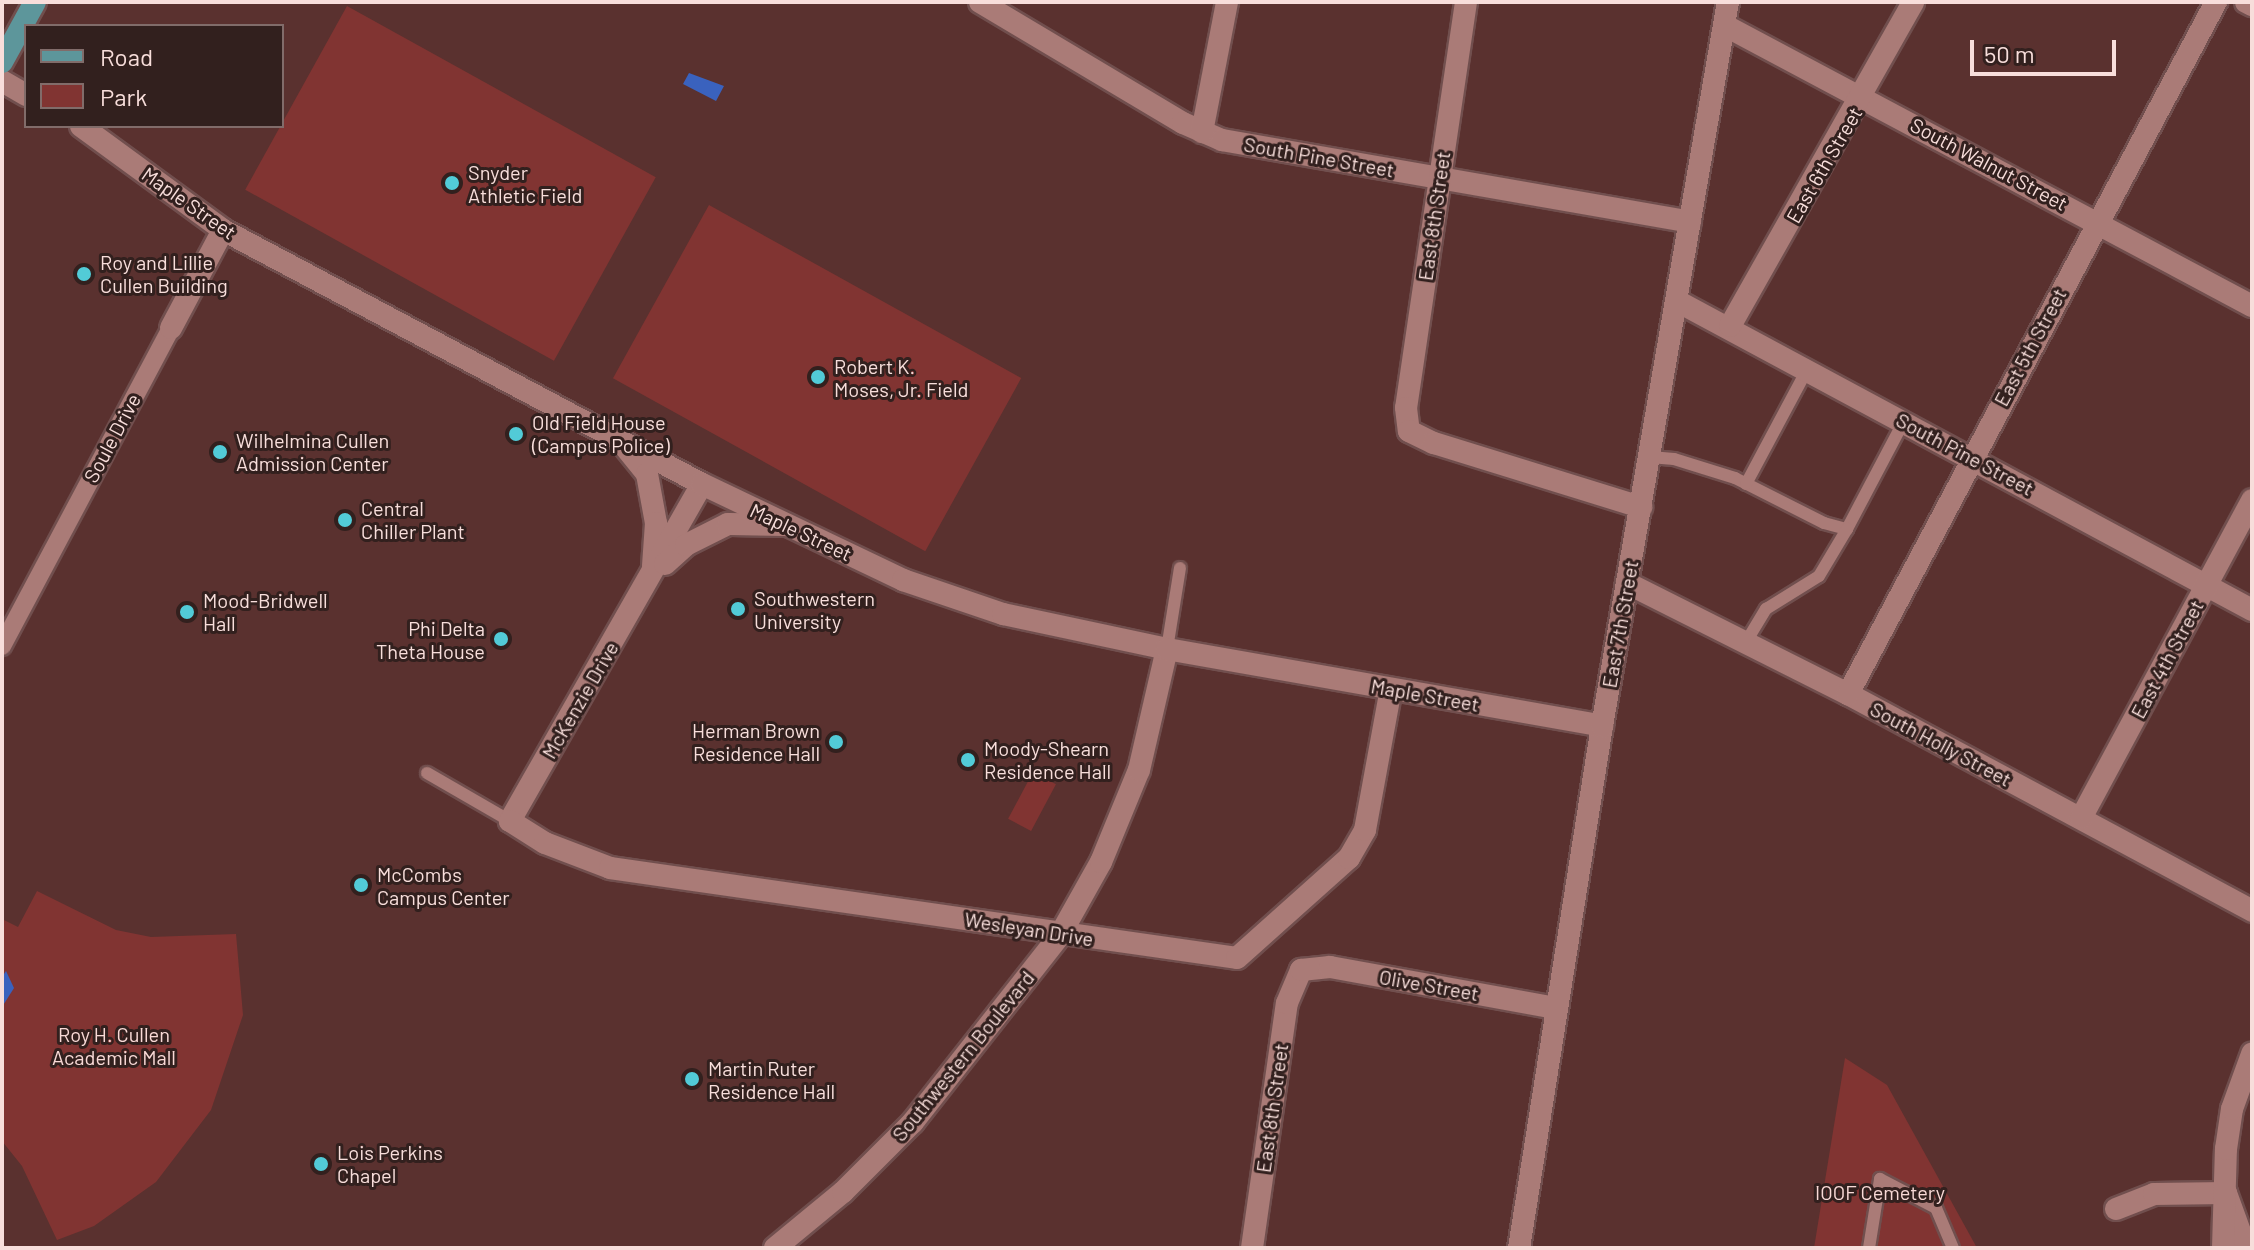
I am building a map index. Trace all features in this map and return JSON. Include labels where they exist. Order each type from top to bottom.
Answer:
[{"type":"main road","points":[[2,62],[35,2]]},
{"type":"street","name":"South Pine Street","points":[[980,2],[1202,132],[1263,150],[1440,177],[1690,222]]},
{"type":"street","points":[[1202,132],[1227,2]]},
{"type":"street","name":"East 8th Street","points":[[1466,2],[1406,408],[1409,431],[1434,443],[1641,507]]},
{"type":"street","name":"East 7th Street","points":[[1519,1248],[1602,726],[1728,2]]},
{"type":"street","name":"East 6th Street","points":[[1730,326],[1863,97],[1913,2]]},
{"type":"street","name":"East 5th Street","points":[[1848,694],[2096,222],[2216,2]]},
{"type":"street","points":[[2246,2],[2252,5]]},
{"type":"street","name":"South Walnut Street","points":[[1724,25],[2252,306]]},
{"type":"street","points":[[2,81],[24,94]]},
{"type":"street","name":"Maple Street","points":[[84,128],[223,230],[702,484],[786,525],[960,601],[1167,649],[1602,726]]},
{"type":"street","name":"Soule Drive","points":[[2,646],[223,230]]},
{"type":"street","name":"South Pine Street","points":[[1677,301],[1730,326],[2252,610]]},
{"type":"street","name":"McKenzie Drive","points":[[622,443],[647,474],[656,523],[650,579]]},
{"type":"street","name":"McKenzie Drive","points":[[510,821],[702,484]]},
{"type":"street","name":"East 4th Street","points":[[2081,818],[2252,500]]},
{"type":"street","name":"McKenzie Drive","points":[[650,579],[686,545],[728,524],[786,525]]},
{"type":"street","name":"South Holly Street","points":[[1627,583],[1848,694],[2252,911]]},
{"type":"street","name":"Southwestern Boulevard","points":[[775,1248],[843,1192],[913,1122],[1060,935],[1101,862],[1139,770],[1167,649]]},
{"type":"street","name":"Wesleyan Drive","points":[[510,821],[545,843],[610,868],[1237,958],[1349,858],[1365,830],[1391,689]]},
{"type":"street","name":"Olive Street","points":[[1301,970],[1330,967],[1556,1008]]},
{"type":"street","name":"East 8th Street","points":[[1252,1248],[1287,1003],[1301,970]]},
{"type":"street","points":[[2223,1248],[2220,1230],[2232,1109],[2252,1054]]},
{"type":"street","points":[[2116,1209],[2154,1194],[2226,1193]]},
{"type":"street","points":[[2226,1193],[2246,1248]]},
{"type":"lane","points":[[1746,484],[1808,368]]},
{"type":"lane","points":[[1746,642],[1766,609],[1819,576],[1904,421]]},
{"type":"lane","points":[[1650,457],[1674,459],[1746,484],[1824,523],[1847,529]]},
{"type":"lane","points":[[1167,649],[1180,568]]},
{"type":"lane","points":[[427,773],[510,821]]},
{"type":"lane","points":[[1869,1248],[1880,1179],[1936,1208],[1953,1248]]},
{"type":"green space","name":"Snyder Athletic Field","points":[[347,6],[656,177],[554,361],[245,190],[279,128],[284,128],[284,120]]},
{"type":"green space","name":"Robert K. Moses, Jr. Field","points":[[709,205],[1021,378],[925,551],[613,378]]},
{"type":"green space","points":[[1033,772],[1056,784],[1031,831],[1008,819]]},
{"type":"green space","name":"Roy H. Cullen Academic Mall","points":[[37,891],[116,930],[151,937],[236,934],[243,1015],[211,1110],[156,1182],[94,1226],[57,1240],[22,1166],[2,1141],[2,919],[18,927]]},
{"type":"green space","name":"IOOF Cemetery","points":[[1845,1058],[1887,1085],[1977,1248],[1814,1248]]},
{"type":"water","points":[[689,73],[724,86],[716,101],[683,84]]},
{"type":"water","points":[[6,971],[14,988],[2,1007],[2,977]]},
{"type":"place","name":"Snyder Athletic Field","points":[[452,183]]},
{"type":"place","name":"Roy and Lillie Cullen Building","points":[[84,274]]},
{"type":"place","name":"Robert K. Moses, Jr. Field","points":[[818,377]]},
{"type":"place","name":"Old Field House (Campus Police)","points":[[516,434]]},
{"type":"place","name":"Wilhelmina Cullen Admission Center","points":[[220,452]]},
{"type":"place","name":"Central Chiller Plant","points":[[345,520]]},
{"type":"place","name":"Southwestern University","points":[[738,609]]},
{"type":"place","name":"Mood-Bridwell Hall","points":[[187,612]]},
{"type":"place","name":"Phi Delta Theta House","points":[[501,639]]},
{"type":"place","name":"Herman Brown Residence Hall","points":[[836,742]]},
{"type":"place","name":"Moody-Shearn Residence Hall","points":[[968,760]]},
{"type":"place","name":"McCombs Campus Center","points":[[361,885]]},
{"type":"place","name":"Martin Ruter Residence Hall","points":[[692,1079]]},
{"type":"place","name":"Lois Perkins Chapel","points":[[321,1164]]}]
